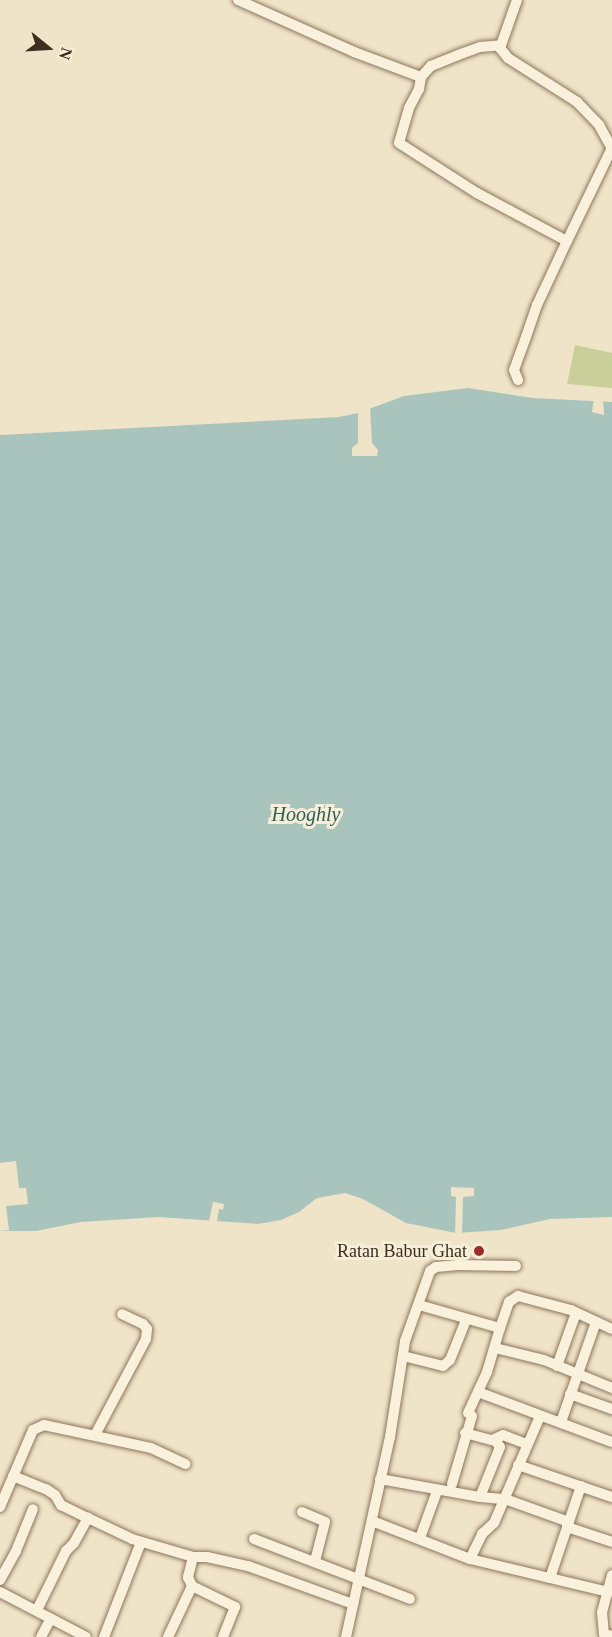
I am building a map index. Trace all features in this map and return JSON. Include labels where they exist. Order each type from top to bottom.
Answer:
[{"type":"street","points":[[238,0],[354,52],[421,77]]},
{"type":"street","points":[[517,0],[500,48],[507,58],[577,102],[599,125],[612,148],[567,241],[526,337],[514,370],[518,380]]},
{"type":"street","points":[[501,45],[480,46],[431,66],[421,77],[419,89],[408,108],[399,143],[477,193],[567,241]]},
{"type":"street","points":[[346,1637],[372,1521],[406,1339],[430,1271],[436,1267],[516,1266]]},
{"type":"street","points":[[452,1484],[470,1414],[495,1348],[509,1302],[514,1296],[576,1313],[612,1329]]},
{"type":"street","points":[[419,1305],[500,1328]]},
{"type":"street","points":[[557,1366],[576,1313]]},
{"type":"street","points":[[95,1435],[146,1339],[147,1329],[143,1324],[122,1314]]},
{"type":"street","points":[[403,1356],[443,1366],[450,1360],[466,1320]]},
{"type":"street","points":[[561,1422],[596,1322]]},
{"type":"street","points":[[495,1348],[557,1366],[612,1388]]},
{"type":"street","points":[[478,1392],[612,1442]]},
{"type":"street","points":[[570,1394],[612,1409]]},
{"type":"street","points":[[470,1559],[482,1534],[493,1526],[540,1416]]},
{"type":"street","points":[[0,1507],[33,1430],[44,1425],[151,1448],[186,1464]]},
{"type":"street","points":[[465,1433],[495,1440],[500,1448],[480,1497]]},
{"type":"street","points":[[495,1440],[503,1435],[527,1444]]},
{"type":"street","points":[[518,1465],[612,1497]]},
{"type":"street","points":[[14,1476],[46,1489],[55,1495],[61,1505],[125,1537],[193,1557],[207,1557],[248,1566],[353,1604]]},
{"type":"street","points":[[380,1479],[437,1491],[505,1499],[612,1542]]},
{"type":"street","points":[[550,1578],[581,1486]]},
{"type":"street","points":[[420,1539],[437,1491]]},
{"type":"street","points":[[0,1580],[16,1551],[33,1509]]},
{"type":"street","points":[[302,1512],[325,1522],[315,1561]]},
{"type":"street","points":[[36,1610],[66,1551],[74,1543],[88,1518]]},
{"type":"street","points":[[372,1521],[470,1559],[550,1578],[609,1599]]},
{"type":"street","points":[[254,1539],[410,1599]]},
{"type":"street","points":[[104,1637],[141,1542]]},
{"type":"street","points":[[193,1557],[188,1577],[192,1586],[235,1607],[223,1637]]},
{"type":"street","points":[[612,1575],[609,1599],[602,1612],[604,1634],[612,1636]]},
{"type":"street","points":[[168,1637],[192,1586]]},
{"type":"street","points":[[0,1592],[86,1637]]},
{"type":"street","points":[[42,1637],[51,1618]]},
{"type":"green space","points":[[575,345],[612,353],[612,388],[567,384]]},
{"type":"water","name":"Hooghly","points":[[468,388],[533,398],[612,402],[612,1217],[550,1219],[501,1230],[456,1233],[406,1223],[363,1199],[345,1193],[317,1198],[299,1212],[281,1220],[258,1224],[159,1217],[81,1222],[36,1231],[0,1231],[0,435],[339,417],[358,413],[404,396]]},
{"type":"pier","points":[[594,398],[603,399],[604,415],[592,412]]},
{"type":"pier","points":[[370,408],[372,443],[378,450],[377,456],[352,456],[352,448],[358,443],[358,413]]},
{"type":"pier","points":[[16,1161],[19,1188],[26,1188],[28,1204],[6,1206],[9,1230],[0,1231],[0,1163]]},
{"type":"pier","points":[[451,1187],[474,1188],[474,1196],[463,1197],[462,1236],[455,1236],[456,1197],[451,1196]]},
{"type":"pier","points":[[213,1202],[224,1204],[223,1210],[219,1209],[217,1221],[209,1221]]},
{"type":"place","name":"Ratan Babur Ghat","points":[[479,1251]]}]
